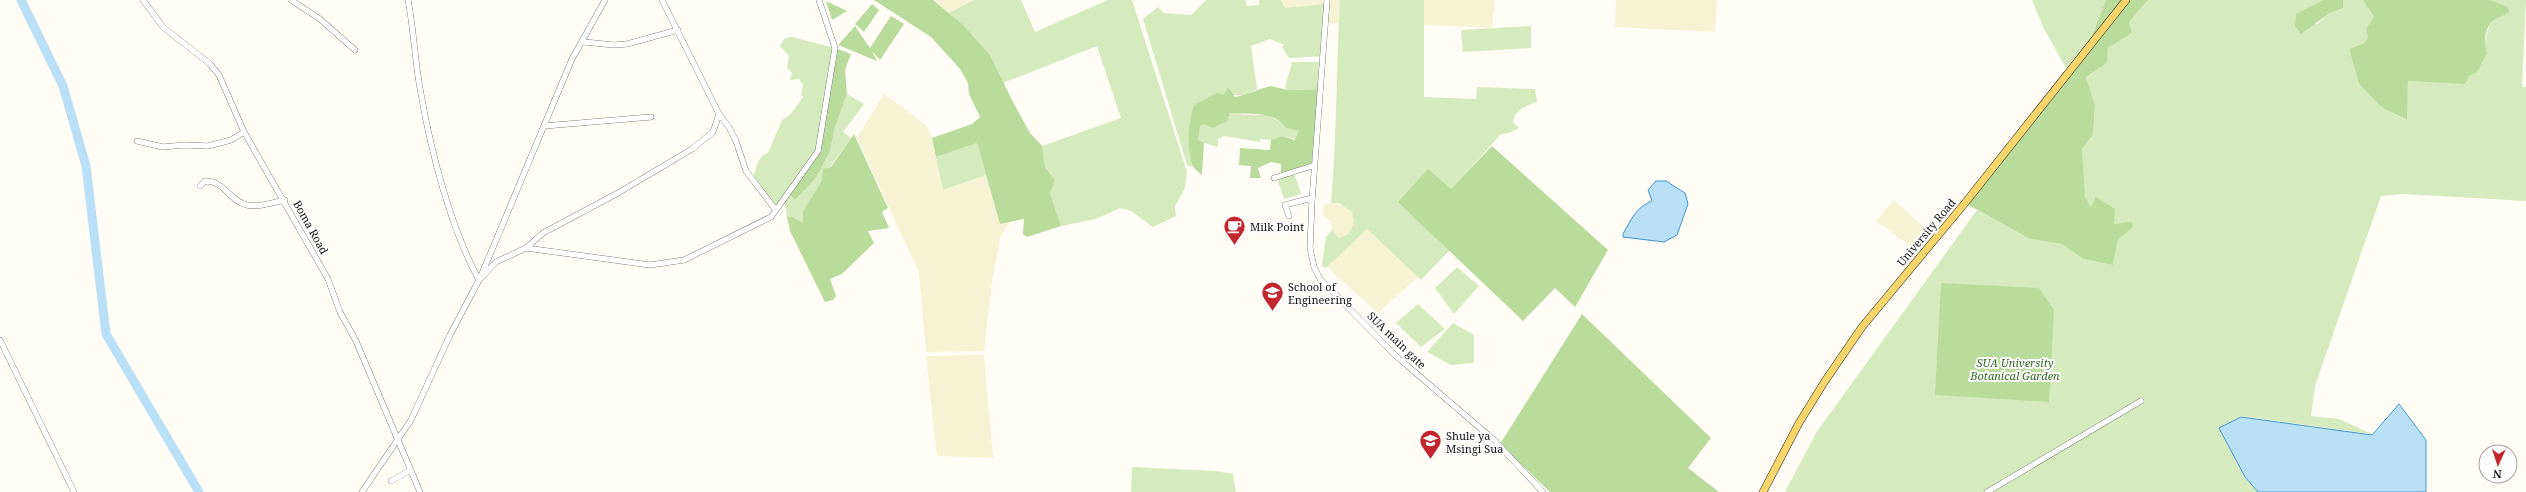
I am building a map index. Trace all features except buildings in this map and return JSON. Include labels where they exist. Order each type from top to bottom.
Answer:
[{"type":"main road","name":"University Road","points":[[1763,492],[1802,418],[1825,380],[1862,327],[1965,203],[2126,0]]},
{"type":"street","name":"Boma Road","points":[[143,0],[163,27],[210,64],[219,75],[244,132],[285,200],[328,280],[340,312],[356,341],[409,471],[420,492]]},
{"type":"street","points":[[291,0],[320,19],[355,50]]},
{"type":"street","points":[[408,0],[420,94],[433,154],[466,257],[479,280]]},
{"type":"street","points":[[362,492],[411,420],[450,335],[479,280],[572,59],[584,42],[605,0]]},
{"type":"street","points":[[662,0],[718,114],[729,127],[736,141],[746,171],[775,209]]},
{"type":"street","points":[[526,248],[650,265],[666,264],[684,260],[771,217],[775,209],[786,198],[818,151],[835,48],[819,0]]},
{"type":"street","name":"SUA main gate","points":[[1327,0],[1312,198],[1310,248],[1314,267],[1320,279],[1396,356],[1494,440],[1543,492]]},
{"type":"street","points":[[584,42],[614,45],[627,44],[678,30]]},
{"type":"street","points":[[479,280],[496,262],[526,248],[543,233],[618,193],[692,149],[714,132],[718,114]]},
{"type":"street","points":[[544,126],[651,117]]},
{"type":"street","points":[[137,141],[163,147],[184,145],[208,146],[231,140],[244,132]]},
{"type":"street","points":[[1274,178],[1314,165]]},
{"type":"street","points":[[200,186],[205,181],[222,185],[234,200],[245,205],[252,206],[285,200]]},
{"type":"street","points":[[1289,216],[1286,205],[1312,198]]},
{"type":"street","points":[[0,340],[32,402],[74,492]]},
{"type":"street","points":[[1987,492],[2141,401]]},
{"type":"street","points":[[391,481],[409,471]]},
{"type":"shaded area","points":[[933,0],[974,0],[949,13]]},
{"type":"shaded area","points":[[1272,0],[1383,0],[1381,25],[1303,22]]},
{"type":"shaded area","points":[[1389,0],[1495,0],[1492,28],[1388,23]]},
{"type":"shaded area","points":[[1616,0],[1717,0],[1715,32],[1615,27]]},
{"type":"shaded area","points":[[884,94],[926,125],[932,138],[943,190],[986,175],[1000,224],[1010,222],[1001,235],[992,282],[984,351],[926,352],[919,273],[857,138]]},
{"type":"shaded area","points":[[1894,200],[1926,229],[1912,247],[1876,221]]},
{"type":"shaded area","points":[[1339,203],[1352,212],[1354,222],[1349,234],[1339,238],[1332,230],[1331,222],[1323,215],[1324,204]]},
{"type":"shaded area","points":[[1367,228],[1418,277],[1378,313],[1327,267]]},
{"type":"shaded area","points":[[984,355],[993,458],[937,456],[926,356]]},
{"type":"green space","points":[[874,0],[933,0],[963,25],[990,55],[1030,133],[1042,146],[1045,167],[1055,180],[1050,193],[1061,226],[1027,237],[1023,234],[1024,219],[1000,224],[977,143],[936,157],[932,138],[972,124],[980,117],[969,94],[968,83],[960,69],[931,37]]},
{"type":"green space","points":[[974,0],[1021,0],[1035,32],[1108,0],[1132,0],[1187,172],[1185,188],[1175,206],[1176,216],[1153,227],[1131,211],[1120,208],[1096,219],[1061,226],[1050,193],[1054,180],[1045,167],[1042,146],[1121,118],[1097,46],[1003,83],[990,55],[949,13]]},
{"type":"green space","points":[[1206,0],[1246,0],[1247,6],[1259,5],[1259,0],[1281,0],[1285,8],[1327,4],[1324,56],[1289,58],[1282,47],[1284,45],[1270,39],[1251,46],[1257,89],[1246,95],[1224,95],[1192,119],[1190,141],[1193,167],[1187,165],[1143,19],[1158,7],[1164,13],[1191,15]]},
{"type":"green space","points":[[1340,0],[1424,0],[1424,97],[1476,99],[1477,87],[1535,89],[1537,102],[1519,111],[1514,118],[1513,122],[1519,128],[1509,133],[1501,134],[1451,190],[1398,201],[1450,250],[1421,280],[1367,229],[1327,267],[1324,268],[1322,265],[1326,237],[1332,230],[1339,238],[1349,234],[1354,222],[1352,212],[1339,203],[1331,203]]},
{"type":"green space","points":[[2032,0],[2106,0],[2091,38],[2066,68],[2043,27]]},
{"type":"green space","points":[[2106,0],[2148,0],[2129,22],[2132,33],[2108,48],[2107,63],[2086,77],[2095,105],[2093,135],[2082,149],[2085,197],[2091,207],[2096,197],[2115,209],[2114,224],[2132,221],[2133,227],[2118,240],[2113,265],[2083,259],[2062,244],[2030,239],[1965,203],[2093,40],[2091,38]]},
{"type":"green space","name":"SUA University Botanical Garden","points":[[2148,0],[2323,0],[2296,15],[2295,26],[2317,24],[2330,13],[2343,8],[2343,0],[2363,0],[2374,17],[2366,29],[2368,38],[2364,43],[2349,49],[2359,84],[2381,107],[2406,120],[2408,81],[2469,76],[2484,46],[2489,26],[2493,20],[2504,16],[2491,0],[2526,0],[2522,87],[2526,87],[2526,201],[2403,194],[2381,196],[2315,386],[2311,416],[2339,419],[2372,434],[2241,416],[2219,428],[2244,477],[2258,492],[1785,492],[1816,433],[1977,210],[2030,239],[2062,244],[2083,259],[2113,265],[2118,240],[2133,227],[2132,221],[2114,224],[2091,207],[2084,197],[2082,149],[2093,135],[2095,105],[2086,77],[2107,63],[2108,48],[2132,33],[2129,22]]},
{"type":"green space","points":[[2323,0],[2343,0],[2343,8],[2330,13],[2301,34],[2295,26],[2296,14]]},
{"type":"green space","points":[[2363,0],[2491,0],[2508,7],[2509,12],[2494,20],[2489,26],[2485,40],[2487,53],[2477,72],[2469,76],[2465,84],[2408,81],[2407,120],[2381,107],[2359,84],[2349,49],[2364,43],[2368,38],[2366,29],[2374,17]]},
{"type":"green space","points":[[826,1],[847,11],[832,20]]},
{"type":"green space","points":[[872,4],[879,10],[864,32],[855,24]]},
{"type":"green space","points":[[891,16],[904,24],[880,60],[872,51],[877,61],[838,45],[855,26],[870,48]]},
{"type":"green space","points":[[1531,26],[1531,48],[1463,52],[1461,30]]},
{"type":"green space","points":[[792,37],[835,48],[818,151],[789,194],[795,200],[816,178],[830,151],[835,127],[847,94],[864,104],[843,132],[851,138],[830,167],[823,170],[821,182],[803,211],[803,224],[793,217],[787,217],[784,200],[775,209],[752,179],[759,160],[768,153],[782,120],[791,114],[803,97],[801,94],[803,85],[799,79],[790,80],[792,73],[787,68],[789,56],[780,46],[785,38]]},
{"type":"green space","points":[[835,48],[851,54],[845,70],[847,94],[835,127],[830,151],[816,178],[795,200],[790,195],[818,151]]},
{"type":"green space","points":[[1292,62],[1319,62],[1318,89],[1288,90],[1285,87]]},
{"type":"green space","points":[[1271,86],[1288,90],[1321,89],[1313,163],[1281,176],[1281,164],[1271,162],[1258,168],[1261,178],[1250,178],[1251,166],[1239,165],[1240,148],[1270,150],[1271,140],[1282,136],[1295,140],[1299,131],[1286,128],[1275,118],[1261,114],[1230,113],[1227,121],[1213,128],[1203,124],[1200,127],[1198,140],[1204,143],[1202,175],[1195,169],[1190,152],[1190,127],[1194,105],[1217,93],[1224,95],[1228,87],[1235,97]]},
{"type":"green space","points":[[1235,112],[1243,115],[1267,115],[1282,123],[1286,128],[1299,131],[1300,140],[1282,136],[1271,140],[1260,139],[1260,142],[1224,136],[1218,139],[1218,147],[1198,141],[1200,127],[1203,124]]},
{"type":"green space","points":[[854,134],[888,208],[882,212],[889,228],[868,231],[874,243],[842,274],[830,279],[836,296],[833,300],[825,302],[790,231],[787,217],[793,217],[803,223],[803,211],[821,182],[823,169],[831,167]]},
{"type":"green space","points":[[977,143],[986,175],[943,190],[936,157]]},
{"type":"green space","points":[[1492,146],[1608,250],[1575,307],[1555,288],[1523,321],[1398,202],[1428,169],[1451,189]]},
{"type":"green space","points":[[1294,172],[1301,194],[1284,199],[1277,178]]},
{"type":"green space","points":[[1457,267],[1479,286],[1454,314],[1435,288]]},
{"type":"green space","name":"SUA University Botanical Garden","points":[[1941,283],[2039,288],[2054,310],[2049,402],[1935,395]]},
{"type":"green space","points":[[1418,304],[1445,329],[1421,347],[1396,323]]},
{"type":"green space","points":[[1582,314],[1711,438],[1688,468],[1719,492],[1550,492],[1500,444]]},
{"type":"green space","points":[[1453,323],[1474,335],[1474,363],[1451,365],[1427,352]]},
{"type":"green space","points":[[1132,467],[1216,471],[1233,474],[1236,492],[1131,492]]},
{"type":"water","points":[[1656,181],[1666,181],[1685,193],[1688,204],[1677,235],[1664,242],[1623,237],[1623,234],[1634,214],[1652,201],[1648,190]]},
{"type":"water","points":[[2399,404],[2426,440],[2426,492],[2258,492],[2245,477],[2219,428],[2241,417],[2372,435]]},
{"type":"waterway","points":[[21,0],[63,86],[86,166],[106,334],[199,492]]},
{"type":"place","name":"Milk Point","points":[[1234,246]]},
{"type":"place","name":"School of Engineering","points":[[1273,312]]},
{"type":"place","name":"Shule ya Msingi Sua","points":[[1430,460]]}]
